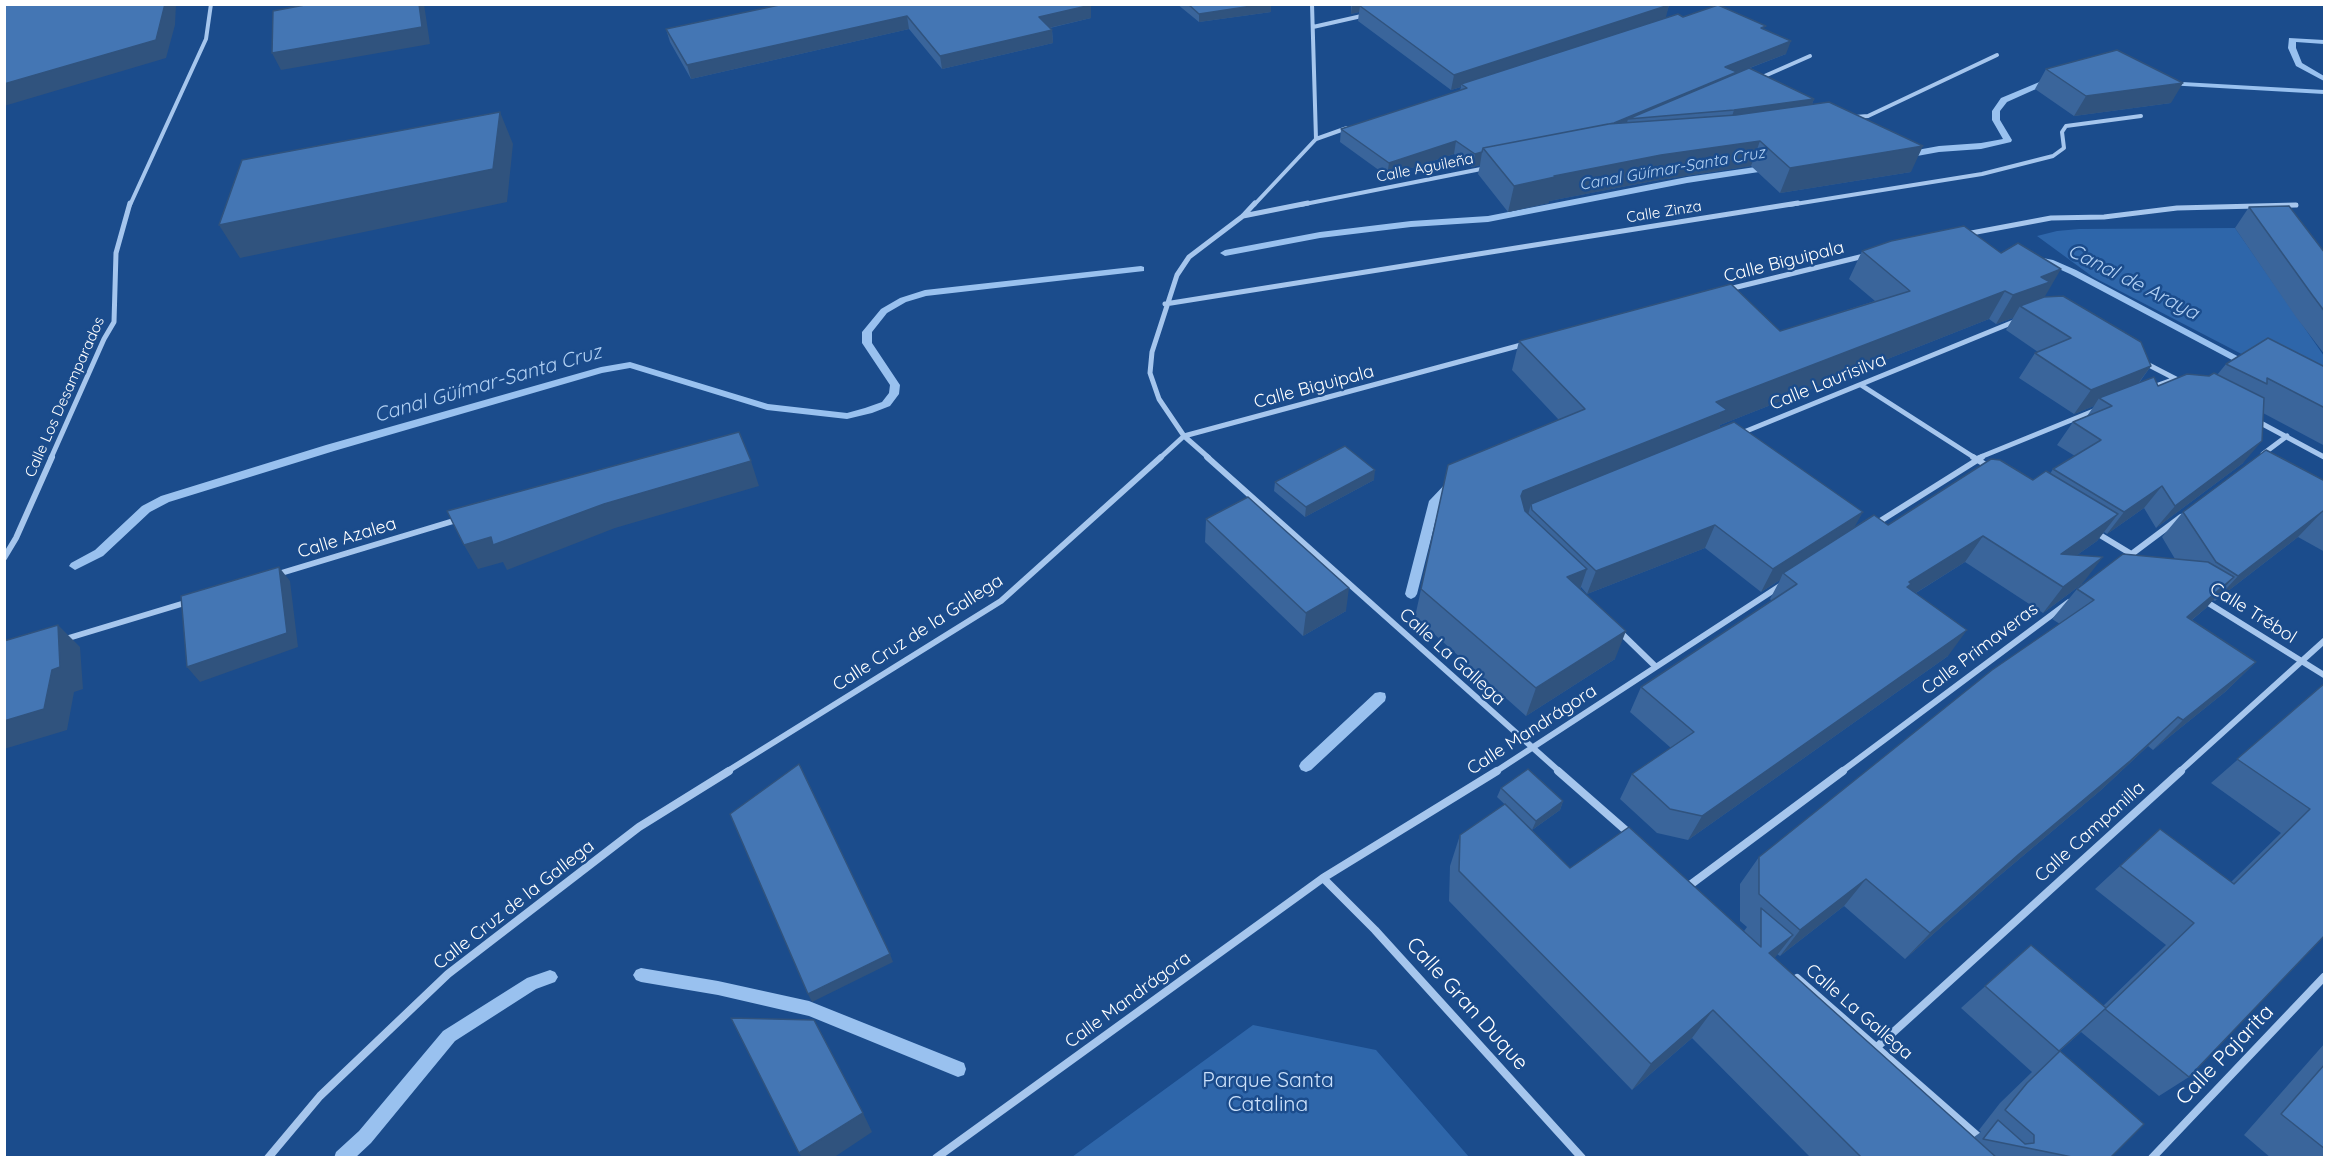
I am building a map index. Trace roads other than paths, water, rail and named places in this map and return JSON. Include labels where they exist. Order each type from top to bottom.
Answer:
[{"type":"street","name":"Calle Los Desamparados","points":[[4,558],[114,322],[116,253],[126,213],[206,39],[211,4]]},
{"type":"street","points":[[1312,4],[1316,139]]},
{"type":"street","points":[[1313,27],[1369,15]]},
{"type":"street","points":[[1844,119],[1868,116],[1997,55]]},
{"type":"street","points":[[1757,79],[1810,56]]},
{"type":"street","name":"Calle Zinza","points":[[1165,304],[1982,174],[2054,156],[2064,148],[2062,132],[2066,126],[2141,116]]},
{"type":"street","points":[[1184,436],[1159,399],[1150,374],[1152,352],[1165,304],[1177,276],[1189,257],[1243,216],[1316,139],[1349,128]]},
{"type":"street","name":"Calle Aguileña","points":[[1243,216],[1495,166]]},
{"type":"street","points":[[1957,236],[2051,218],[2104,217],[2177,208],[2296,206]]},
{"type":"street","name":"Calle Biguipala","points":[[1728,290],[1832,262],[1877,253]]},
{"type":"street","name":"Calle Laurisilva","points":[[1729,439],[2028,316]]},
{"type":"street","name":"Calle Biguipala","points":[[1184,436],[1531,343]]},
{"type":"street","points":[[2134,357],[2185,384]]},
{"type":"street","points":[[2141,392],[2175,379]]},
{"type":"street","points":[[1861,385],[1995,471]]},
{"type":"street","points":[[1874,525],[1976,459],[2108,405]]},
{"type":"street","points":[[2246,415],[2325,457]]},
{"type":"street","name":"Calle La Gallega","points":[[1184,436],[1637,840]]},
{"type":"street","name":"Calle Cruz de la Gallega","points":[[268,1158],[320,1096],[448,974],[639,827],[1001,601],[1184,436]]},
{"type":"street","points":[[2255,460],[2287,436]]},
{"type":"street","points":[[2118,564],[2188,511]]},
{"type":"street","name":"Calle Azalea","points":[[274,576],[465,518]]},
{"type":"street","points":[[2092,531],[2141,561]]},
{"type":"street","name":"Calle Mandrágora","points":[[936,1158],[1323,878],[1533,749],[1655,666],[1785,583]]},
{"type":"street","name":"Calle Trébol","points":[[2201,598],[2325,675]]},
{"type":"street","points":[[49,644],[195,600]]},
{"type":"street","name":"Calle Primaveras","points":[[1690,885],[2071,600]]},
{"type":"street","points":[[1613,626],[1655,666]]},
{"type":"street","name":"Calle Campanilla","points":[[1876,1047],[2300,661],[2325,641]]},
{"type":"street","name":"Calle Gran Duque","points":[[1323,878],[1375,930],[1582,1158]]},
{"type":"street","points":[[1681,878],[1699,893]]},
{"type":"street","name":"Calle La Gallega","points":[[1788,970],[1984,1142]]},
{"type":"street","name":"Calle Pajarita","points":[[2152,1158],[2325,977]]},
{"type":"waterway","name":"Canal Güímar-Santa Cruz","points":[[2324,42],[2292,40],[2292,48],[2299,64],[2324,79]]},
{"type":"waterway","name":"Canal Güímar-Santa Cruz","points":[[1906,155],[1939,149],[1981,146],[2008,140],[1996,120],[1996,111],[2004,100],[2052,80]]},
{"type":"waterway","name":"Canal Güímar-Santa Cruz","points":[[2167,83],[2324,92]]},
{"type":"waterway","name":"Canal Güímar-Santa Cruz","points":[[1225,253],[1320,235],[1411,224],[1488,219],[1687,180],[1769,168]]},
{"type":"waterway","name":"Canal de Araya","points":[[2033,259],[2050,262],[2073,272],[2236,358]]},
{"type":"waterway","name":"Canal Güímar-Santa Cruz","points":[[75,566],[99,553],[146,509],[165,499],[330,448],[601,370],[630,365],[767,407],[847,416],[868,411],[886,404],[894,394],[895,385],[867,343],[867,332],[884,311],[903,300],[925,293],[1141,269]]},
{"type":"waterway","name":"Canal de Araya","points":[[1411,594],[1435,501],[1452,484]]},
{"type":"waterway","name":"Canal de Araya","points":[[1306,766],[1380,697]]},
{"type":"waterway","name":"Canal de Araya","points":[[641,975],[718,988],[809,1009],[958,1069]]},
{"type":"waterway","name":"Canal de Araya","points":[[342,1158],[365,1137],[449,1036],[532,983],[550,977]]},
{"type":"park label","name":"Parque Santa Catalina","points":[[1268,1093]]}]
